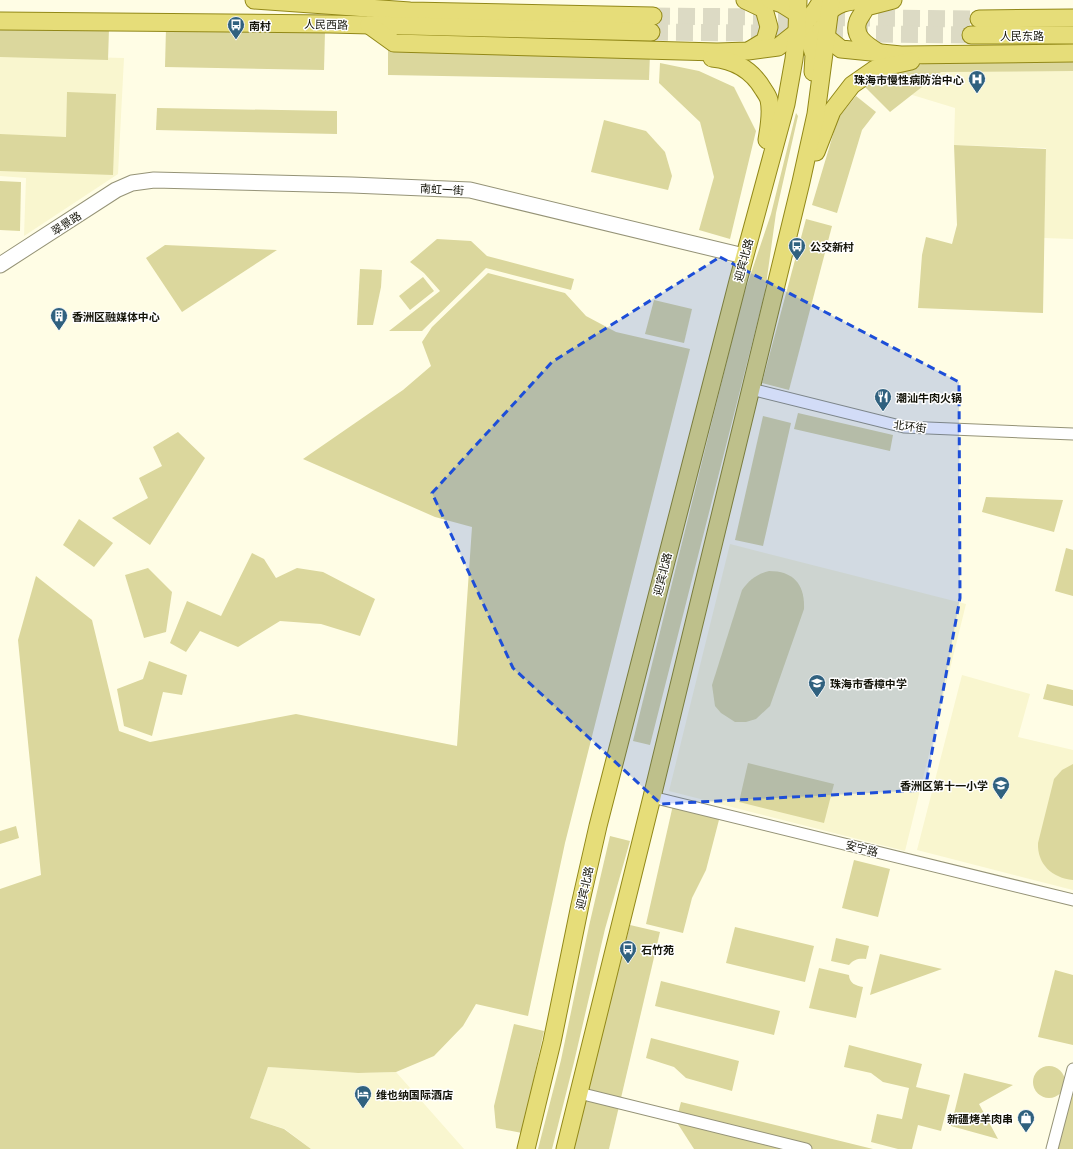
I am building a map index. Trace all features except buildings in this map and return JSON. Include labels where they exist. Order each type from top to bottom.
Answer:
[{"type":"main road","name":"人民西路","points":[[0,21],[369,25],[652,24],[410,11],[254,0]]},
{"type":"main road","points":[[745,0],[764,9],[769,27],[765,41],[748,51]]},
{"type":"main road","points":[[770,0],[813,16],[841,49],[901,55],[1073,53]]},
{"type":"main road","points":[[369,25],[394,43],[717,52],[748,51],[778,47],[813,16],[846,1],[866,0]]},
{"type":"main road","points":[[879,53],[864,43],[857,32],[858,22],[866,7],[893,0]]},
{"type":"main road","points":[[565,1149],[751,389],[816,114],[813,16]]},
{"type":"main road","points":[[780,268],[778,225],[813,76],[813,16]]},
{"type":"main road","name":"迎宾北路","points":[[526,1149],[552,1042],[598,826],[744,256],[786,104],[794,59],[813,16]]},
{"type":"main road","name":"人民东路","points":[[979,19],[1073,18]]},
{"type":"main road","name":"人民东路","points":[[971,35],[1073,35]]},
{"type":"main road","points":[[649,50],[725,59],[743,67],[758,80],[769,99],[770,120],[760,200]]},
{"type":"main road","points":[[801,182],[814,156],[832,110],[852,85],[875,69],[905,62],[962,54]]},
{"type":"main road","name":"南虹一街","points":[[132,182],[161,180],[470,190],[744,256]]},
{"type":"main road","name":"翠景路","points":[[0,265],[116,190],[132,182]]},
{"type":"street","name":"北环街","points":[[751,389],[904,427],[1073,434]]},
{"type":"street","name":"安宁路","points":[[652,796],[1073,900]]},
{"type":"street","points":[[1052,1149],[1073,1069]]},
{"type":"street","points":[[579,1093],[806,1149]]},
{"type":"highlighted area","points":[[720,257],[959,382],[960,598],[925,790],[661,804],[513,668],[432,493],[552,362]]},
{"type":"shaded area","points":[[0,27],[109,29],[108,60],[0,57]]},
{"type":"shaded area","points":[[166,28],[325,31],[324,70],[165,67]]},
{"type":"shaded area","points":[[388,48],[650,54],[649,80],[388,75]]},
{"type":"shaded area","name":"珠海市慢性病防治中心","points":[[1073,53],[1073,239],[1044,238],[1046,148],[954,145],[955,108],[860,79],[905,62]]},
{"type":"shaded area","points":[[0,55],[124,58],[118,174],[24,236],[26,178],[0,176]]},
{"type":"shaded area","points":[[1073,58],[1073,71],[941,72],[890,112],[862,84],[894,70],[941,60]]},
{"type":"shaded area","points":[[660,63],[699,71],[734,87],[756,131],[730,239],[699,230],[714,177],[700,122],[659,83]]},
{"type":"shaded area","points":[[67,92],[116,94],[113,175],[0,171],[0,134],[66,137]]},
{"type":"shaded area","points":[[856,96],[876,112],[862,130],[837,213],[812,205],[838,118]]},
{"type":"shaded area","points":[[157,108],[337,111],[337,134],[156,130]]},
{"type":"shaded area","points":[[796,113],[798,116],[776,213],[765,292],[650,745],[633,741],[742,300],[771,214]]},
{"type":"shaded area","points":[[604,120],[646,131],[665,152],[672,176],[668,190],[591,172]]},
{"type":"shaded area","points":[[954,145],[1046,149],[1043,313],[918,308],[922,255],[926,237],[952,244],[957,225]]},
{"type":"shaded area","points":[[0,181],[21,182],[20,231],[0,230]]},
{"type":"shaded area","points":[[806,219],[832,226],[789,390],[762,383]]},
{"type":"shaded area","points":[[437,239],[471,241],[487,256],[574,279],[571,290],[486,268],[422,331],[389,331],[440,291],[424,273],[410,262]]},
{"type":"shaded area","points":[[165,245],[277,250],[182,312],[146,258]]},
{"type":"shaded area","points":[[360,269],[382,270],[381,287],[373,325],[357,325]]},
{"type":"shaded area","points":[[488,273],[565,293],[586,316],[616,332],[690,349],[565,843],[528,1016],[476,1004],[463,1026],[434,1056],[396,1072],[358,1073],[268,1067],[250,1118],[284,1129],[311,1149],[0,1149],[0,889],[41,875],[18,640],[36,576],[92,620],[119,731],[150,742],[296,714],[457,746],[472,527],[435,517],[303,459],[403,390],[431,366],[422,342],[432,327]]},
{"type":"shaded area","points":[[423,277],[434,291],[410,310],[399,296]]},
{"type":"shaded area","points":[[654,300],[692,309],[684,343],[645,334]]},
{"type":"shaded area","points":[[798,413],[893,435],[890,451],[794,429]]},
{"type":"shaded area","points":[[763,416],[791,423],[763,546],[735,540]]},
{"type":"shaded area","points":[[178,432],[205,458],[150,545],[112,518],[148,498],[139,478],[162,466],[153,447]]},
{"type":"shaded area","points":[[986,497],[1063,500],[1054,532],[982,512]]},
{"type":"shaded area","points":[[79,519],[113,543],[94,567],[63,545]]},
{"type":"shaded area","name":"珠海市香樟中学","points":[[730,544],[966,604],[905,851],[669,791]]},
{"type":"shaded area","points":[[1066,548],[1073,550],[1073,596],[1055,591]]},
{"type":"shaded area","points":[[252,553],[264,559],[276,578],[297,568],[323,572],[375,599],[360,636],[321,624],[280,621],[238,647],[200,631],[186,652],[170,643],[187,601],[221,616]]},
{"type":"shaded area","points":[[148,568],[172,592],[166,632],[144,638],[125,575]]},
{"type":"shaded area","points":[[769,571],[785,574],[796,581],[800,586],[804,600],[804,609],[770,706],[756,719],[746,722],[735,722],[721,713],[715,706],[712,685],[742,590],[747,583],[754,578]]},
{"type":"shaded area","points":[[149,661],[187,675],[182,695],[163,692],[152,736],[124,726],[117,689],[143,679]]},
{"type":"shaded area","name":"香洲区第十一小学","points":[[962,675],[1030,694],[1018,737],[1073,750],[1073,890],[917,850]]},
{"type":"shaded area","points":[[1047,684],[1073,690],[1073,706],[1043,699]]},
{"type":"shaded area","points":[[748,763],[834,784],[824,823],[739,802]]},
{"type":"shaded area","points":[[1073,764],[1073,880],[1065,879],[1047,869],[1040,857],[1038,843],[1054,779],[1062,770]]},
{"type":"shaded area","points":[[673,805],[720,816],[706,870],[692,898],[683,933],[646,924]]},
{"type":"shaded area","points":[[16,826],[19,838],[0,844],[0,831]]},
{"type":"shaded area","points":[[610,836],[630,841],[605,929],[552,1149],[538,1149],[561,1060],[589,926]]},
{"type":"shaded area","points":[[854,860],[890,869],[878,917],[842,908]]},
{"type":"shaded area","points":[[630,925],[660,932],[609,1149],[573,1149]]},
{"type":"shaded area","points":[[735,927],[814,946],[805,982],[726,963]]},
{"type":"shaded area","points":[[836,938],[869,946],[866,959],[857,959],[849,965],[831,961]]},
{"type":"shaded area","points":[[880,954],[942,969],[870,995]]},
{"type":"shaded area","points":[[819,968],[849,975],[849,978],[853,984],[863,987],[856,1018],[809,1008]]},
{"type":"shaded area","points":[[1055,970],[1073,975],[1073,1045],[1038,1037]]},
{"type":"shaded area","points":[[661,981],[780,1011],[774,1035],[655,1006]]},
{"type":"shaded area","points":[[514,1024],[544,1031],[522,1133],[496,1128],[494,1106]]},
{"type":"shaded area","points":[[651,1038],[739,1061],[732,1091],[686,1078],[674,1067],[646,1058]]},
{"type":"shaded area","points":[[849,1045],[922,1064],[916,1087],[950,1095],[941,1131],[918,1125],[912,1149],[898,1149],[871,1142],[877,1114],[902,1119],[909,1088],[883,1082],[871,1073],[844,1067]]},
{"type":"shaded area","points":[[1046,1066],[1052,1066],[1061,1070],[1065,1082],[1061,1094],[1052,1098],[1046,1098],[1037,1094],[1033,1085],[1033,1079],[1037,1070]]},
{"type":"shaded area","points":[[268,1067],[358,1073],[396,1072],[464,1149],[311,1149],[285,1129],[250,1118]]},
{"type":"shaded area","points":[[964,1073],[1013,1085],[979,1104],[998,1139],[951,1126]]},
{"type":"shaded area","points":[[1073,1088],[1073,1149],[1057,1149]]},
{"type":"shaded area","points":[[681,1102],[873,1149],[694,1149],[676,1121]]},
{"type":"tunnel","points":[[653,16],[979,19]]},
{"type":"tunnel","points":[[651,32],[971,35]]},
{"type":"place","name":"南村","points":[[236,40]]},
{"type":"place","name":"珠海市慢性病防治中心","points":[[977,94]]},
{"type":"place","name":"公交新村","points":[[797,261]]},
{"type":"place","name":"香洲区融媒体中心","points":[[59,331]]},
{"type":"place","name":"潮汕牛肉火锅","points":[[883,412]]},
{"type":"place","name":"珠海市香樟中学","points":[[817,698]]},
{"type":"place","name":"香洲区第十一小学","points":[[1001,800]]},
{"type":"place","name":"石竹苑","points":[[628,964]]},
{"type":"place","name":"维也纳国际酒店","points":[[363,1109]]},
{"type":"place","name":"新疆烤羊肉串","points":[[1026,1133]]}]
